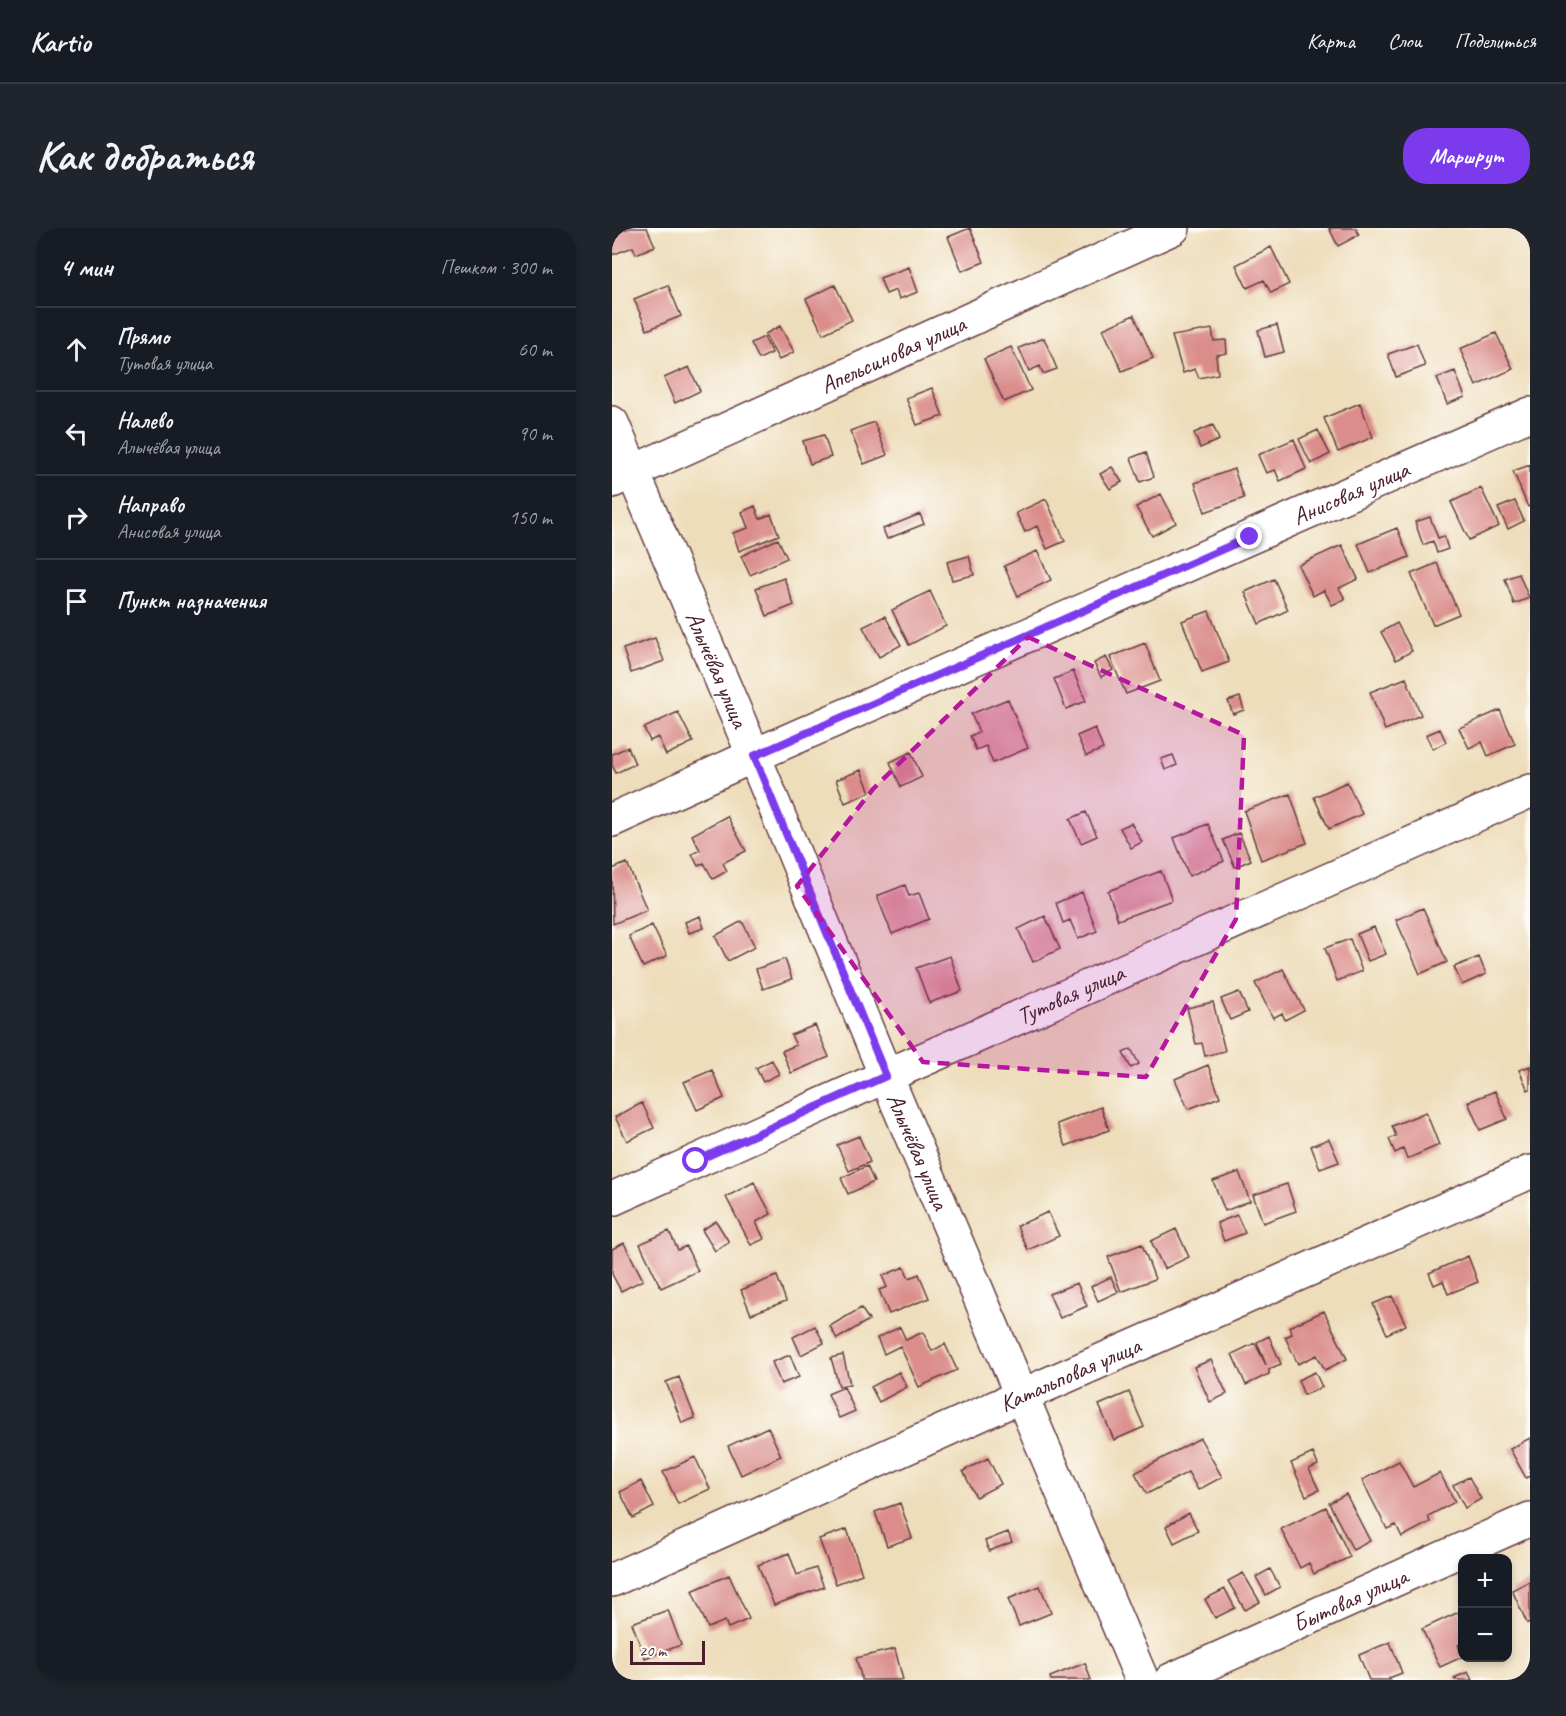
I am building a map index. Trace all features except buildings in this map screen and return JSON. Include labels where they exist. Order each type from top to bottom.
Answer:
[{"type":"street","name":"Апельсиновая улица","points":[[622,476],[1173,228]]},
{"type":"street","name":"Анисовая улица","points":[[612,820],[1530,414]]},
{"type":"street","name":"Алычёвая улица","points":[[612,423],[622,476],[754,756],[886,1076],[1142,1680]]},
{"type":"street","name":"Тутовая улица","points":[[612,1199],[1530,791]]},
{"type":"street","name":"Катальповая улица","points":[[612,1580],[1021,1396],[1530,1172]]},
{"type":"street","name":"Бытовая улица","points":[[1171,1680],[1530,1519]]},
{"type":"highlighted area","points":[[1028,637],[1244,735],[1236,919],[1146,1077],[923,1062],[797,886],[873,789]]},
{"type":"route","points":[[696,1161],[886,1076],[754,756],[1250,537]]}]
